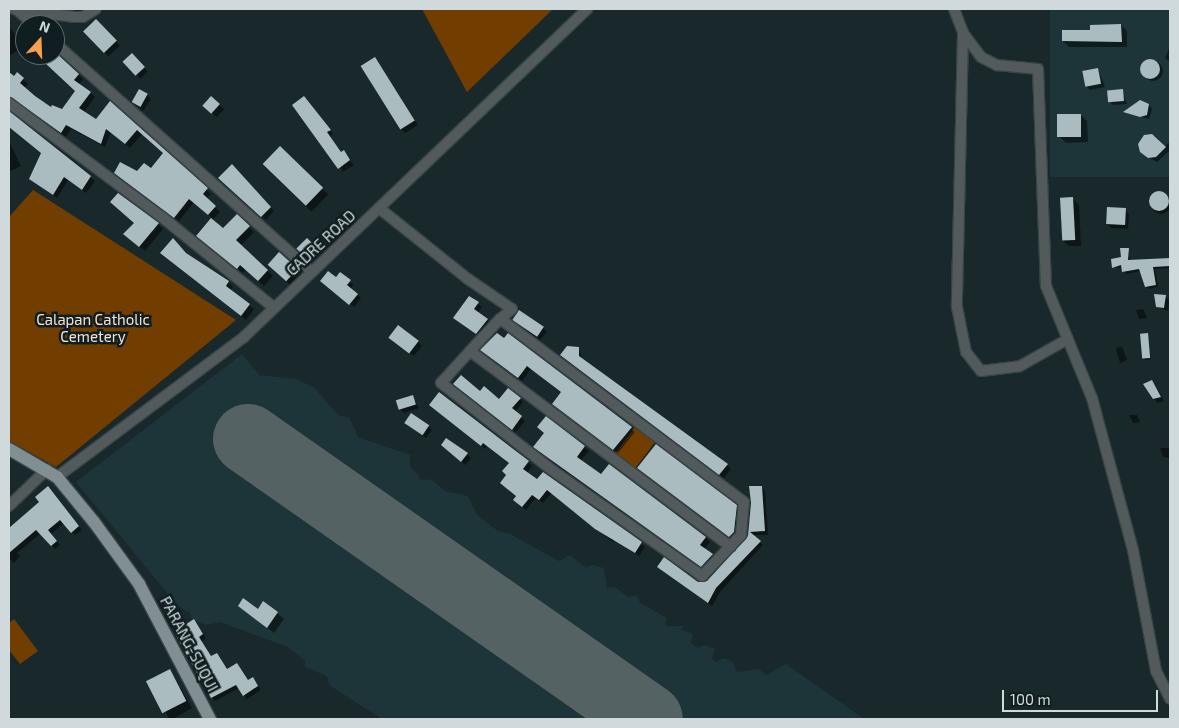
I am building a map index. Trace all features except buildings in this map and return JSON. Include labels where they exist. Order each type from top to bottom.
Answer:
[{"type":"main road","name":"PARANG-SUQUI","points":[[9,449],[57,477],[139,584],[210,719]]},
{"type":"street","points":[[15,9],[74,17],[84,16],[96,9]]},
{"type":"street","name":"CADRE ROAD","points":[[57,477],[244,337],[273,307],[587,9]]},
{"type":"street","points":[[954,9],[963,33],[981,57],[997,65],[1038,68],[1043,260],[1046,286],[1092,398],[1133,550],[1156,671],[1170,698]]},
{"type":"street","points":[[963,33],[957,307],[966,352],[981,371],[1020,366],[1068,339]]},
{"type":"street","points":[[65,52],[312,272]]},
{"type":"street","points":[[9,103],[162,217],[273,307]]},
{"type":"street","points":[[379,208],[468,279],[512,309],[500,319],[441,383],[552,470],[702,576],[741,535],[744,502],[500,319]]},
{"type":"street","points":[[470,351],[731,547]]},
{"type":"street","points":[[9,506],[46,469]]},
{"type":"shaded area","points":[[1050,9],[1170,9],[1170,177],[1050,177]]},
{"type":"shaded area","points":[[242,354],[259,375],[295,379],[314,387],[339,416],[349,417],[358,437],[410,455],[410,467],[419,475],[419,479],[432,480],[445,491],[468,496],[477,515],[498,531],[508,533],[559,561],[570,555],[586,568],[592,565],[604,568],[607,588],[615,587],[628,597],[637,595],[640,603],[667,618],[665,626],[684,626],[681,630],[693,634],[691,643],[698,648],[704,645],[715,649],[712,659],[716,662],[723,658],[733,662],[737,672],[759,669],[766,675],[786,664],[864,719],[382,719],[329,685],[327,676],[305,667],[305,661],[288,647],[220,622],[206,625],[192,619],[190,613],[177,605],[76,482]]},
{"type":"green space","points":[[422,9],[553,9],[467,92]]},
{"type":"green space","name":"Calapan Catholic Cemetery","points":[[33,190],[236,320],[56,467],[9,441],[9,217]]},
{"type":"green space","points":[[635,427],[655,442],[633,471],[613,456]]},
{"type":"green space","points":[[14,619],[38,651],[20,664],[9,650],[9,623]]},
{"type":"runway","points":[[248,439],[648,719]]}]
